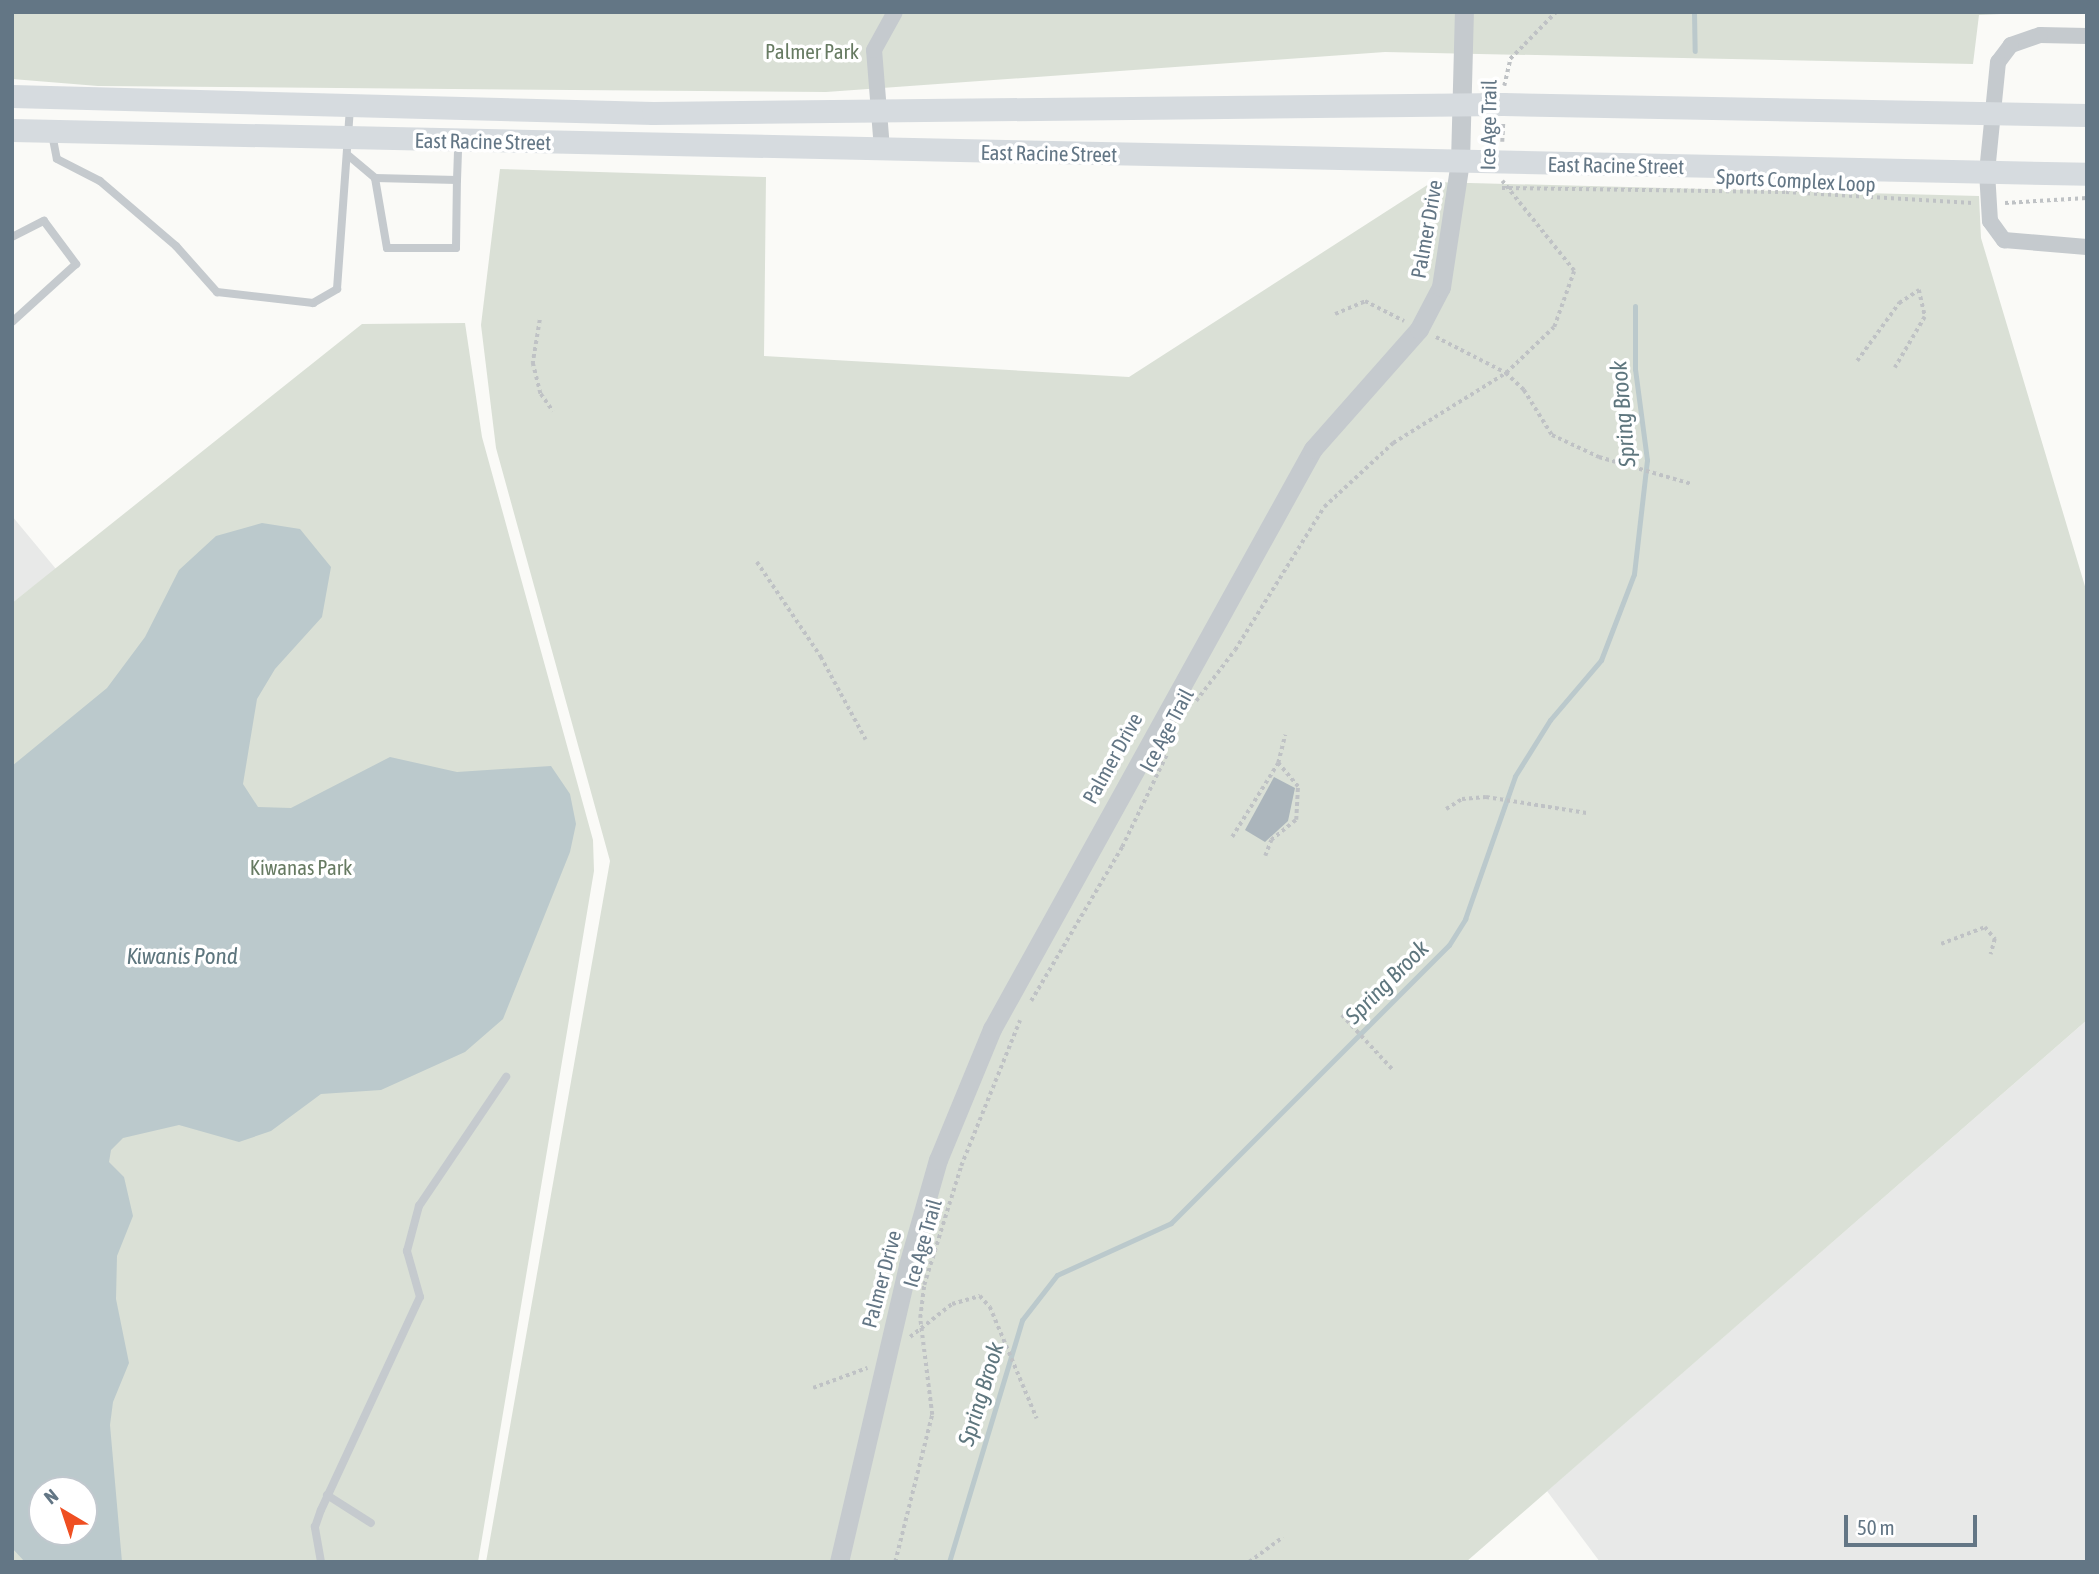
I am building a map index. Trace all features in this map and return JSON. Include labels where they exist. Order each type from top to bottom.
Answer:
[{"type":"main road","name":"East Racine Street","points":[[12,96],[653,113],[1503,104],[2087,116]]},
{"type":"main road","name":"East Racine Street","points":[[12,130],[349,147],[458,140],[2087,174]]},
{"type":"street","points":[[882,149],[874,50],[895,12]]},
{"type":"street","name":"Palmer Drive","points":[[839,1562],[884,1356],[938,1160],[992,1029],[1313,449],[1419,329],[1441,286],[1460,162],[1464,12]]},
{"type":"street","points":[[2087,36],[2040,35],[2011,45],[1998,62],[1987,172],[1990,221],[2004,240],[2087,247]]},
{"type":"lane","points":[[51,131],[57,159],[100,181],[176,246],[217,292],[313,303],[337,289],[343,170],[349,147],[350,104]]},
{"type":"lane","points":[[349,147],[375,178],[387,248],[456,248],[458,140]]},
{"type":"lane","points":[[375,178],[457,180]]},
{"type":"lane","points":[[12,237],[44,221],[76,264],[12,322]]},
{"type":"lane","points":[[321,1562],[315,1527],[327,1495],[420,1297],[407,1251],[419,1206],[506,1077]]},
{"type":"lane","points":[[327,1495],[371,1522]]},
{"type":"path","name":"Ice Age Trail","points":[[1190,709],[1235,650],[1324,508],[1393,443],[1454,410],[1506,373],[1554,327],[1574,271],[1502,188],[1501,163],[1503,104],[1510,59],[1556,12]]},
{"type":"path","name":"Sports Complex Loop","points":[[1502,188],[1786,192],[1989,204],[2087,198]]},
{"type":"path","points":[[1857,361],[1899,303],[1919,290],[1925,317],[1895,368]]},
{"type":"path","points":[[1335,314],[1365,302],[1506,373],[1524,390],[1552,435],[1599,457],[1692,484]]},
{"type":"path","points":[[540,320],[533,363],[541,394],[553,411]]},
{"type":"path","points":[[757,562],[821,657],[866,740]]},
{"type":"path","points":[[1232,837],[1278,763],[1285,735]]},
{"type":"path","name":"Ice Age Trail","points":[[895,1562],[932,1415],[922,1328],[924,1285],[949,1201],[1021,1019],[1122,846],[1172,744]]},
{"type":"path","points":[[1265,856],[1272,841],[1296,820],[1298,787],[1278,763]]},
{"type":"path","points":[[1446,809],[1462,799],[1486,797],[1587,813]]},
{"type":"path","points":[[1941,944],[1985,927],[1995,939],[1991,954]]},
{"type":"path","points":[[1342,1015],[1394,1071]]},
{"type":"path","points":[[813,1388],[884,1356],[952,1304],[980,1296],[998,1327],[1037,1419]]},
{"type":"path","points":[[1249,1562],[1283,1537]]},
{"type":"shaded area","points":[[12,516],[56,569],[12,603]]},
{"type":"shaded area","points":[[2087,1020],[2087,1562],[1600,1562],[1547,1491]]},
{"type":"green space","name":"Palmer Park","points":[[12,12],[2043,12],[1979,15],[1973,64],[1385,52],[826,92],[98,86],[12,79]]},
{"type":"green space","points":[[500,169],[766,177],[764,356],[1129,377],[1432,182],[1979,196],[1981,238],[2087,593],[2087,1020],[1466,1562],[486,1562],[610,861],[496,448],[481,325]]},
{"type":"green space","name":"Kiwanas Park","points":[[465,323],[482,437],[593,840],[594,871],[478,1562],[12,1562],[12,603],[362,324]]},
{"type":"water","name":"Kiwanis Pond","points":[[262,523],[300,529],[331,567],[322,617],[275,669],[257,699],[243,784],[258,807],[291,808],[390,757],[457,772],[551,766],[570,794],[576,824],[570,852],[503,1019],[465,1052],[381,1090],[321,1094],[271,1131],[239,1142],[179,1125],[123,1138],[111,1150],[109,1162],[124,1177],[133,1216],[117,1256],[116,1299],[129,1363],[113,1402],[110,1425],[122,1562],[25,1562],[12,1548],[12,766],[107,688],[145,637],[179,570],[216,536]]},
{"type":"building","points":[[1274,777],[1295,788],[1288,821],[1265,842],[1245,830]]},
{"type":"waterway","name":"Spring Brook","points":[[1694,12],[1695,51]]},
{"type":"waterway","name":"Spring Brook","points":[[949,1562],[1022,1320],[1057,1275],[1171,1223],[1449,945],[1465,919],[1515,776],[1550,720],[1601,660],[1634,574],[1647,460],[1635,369],[1635,306]]}]
